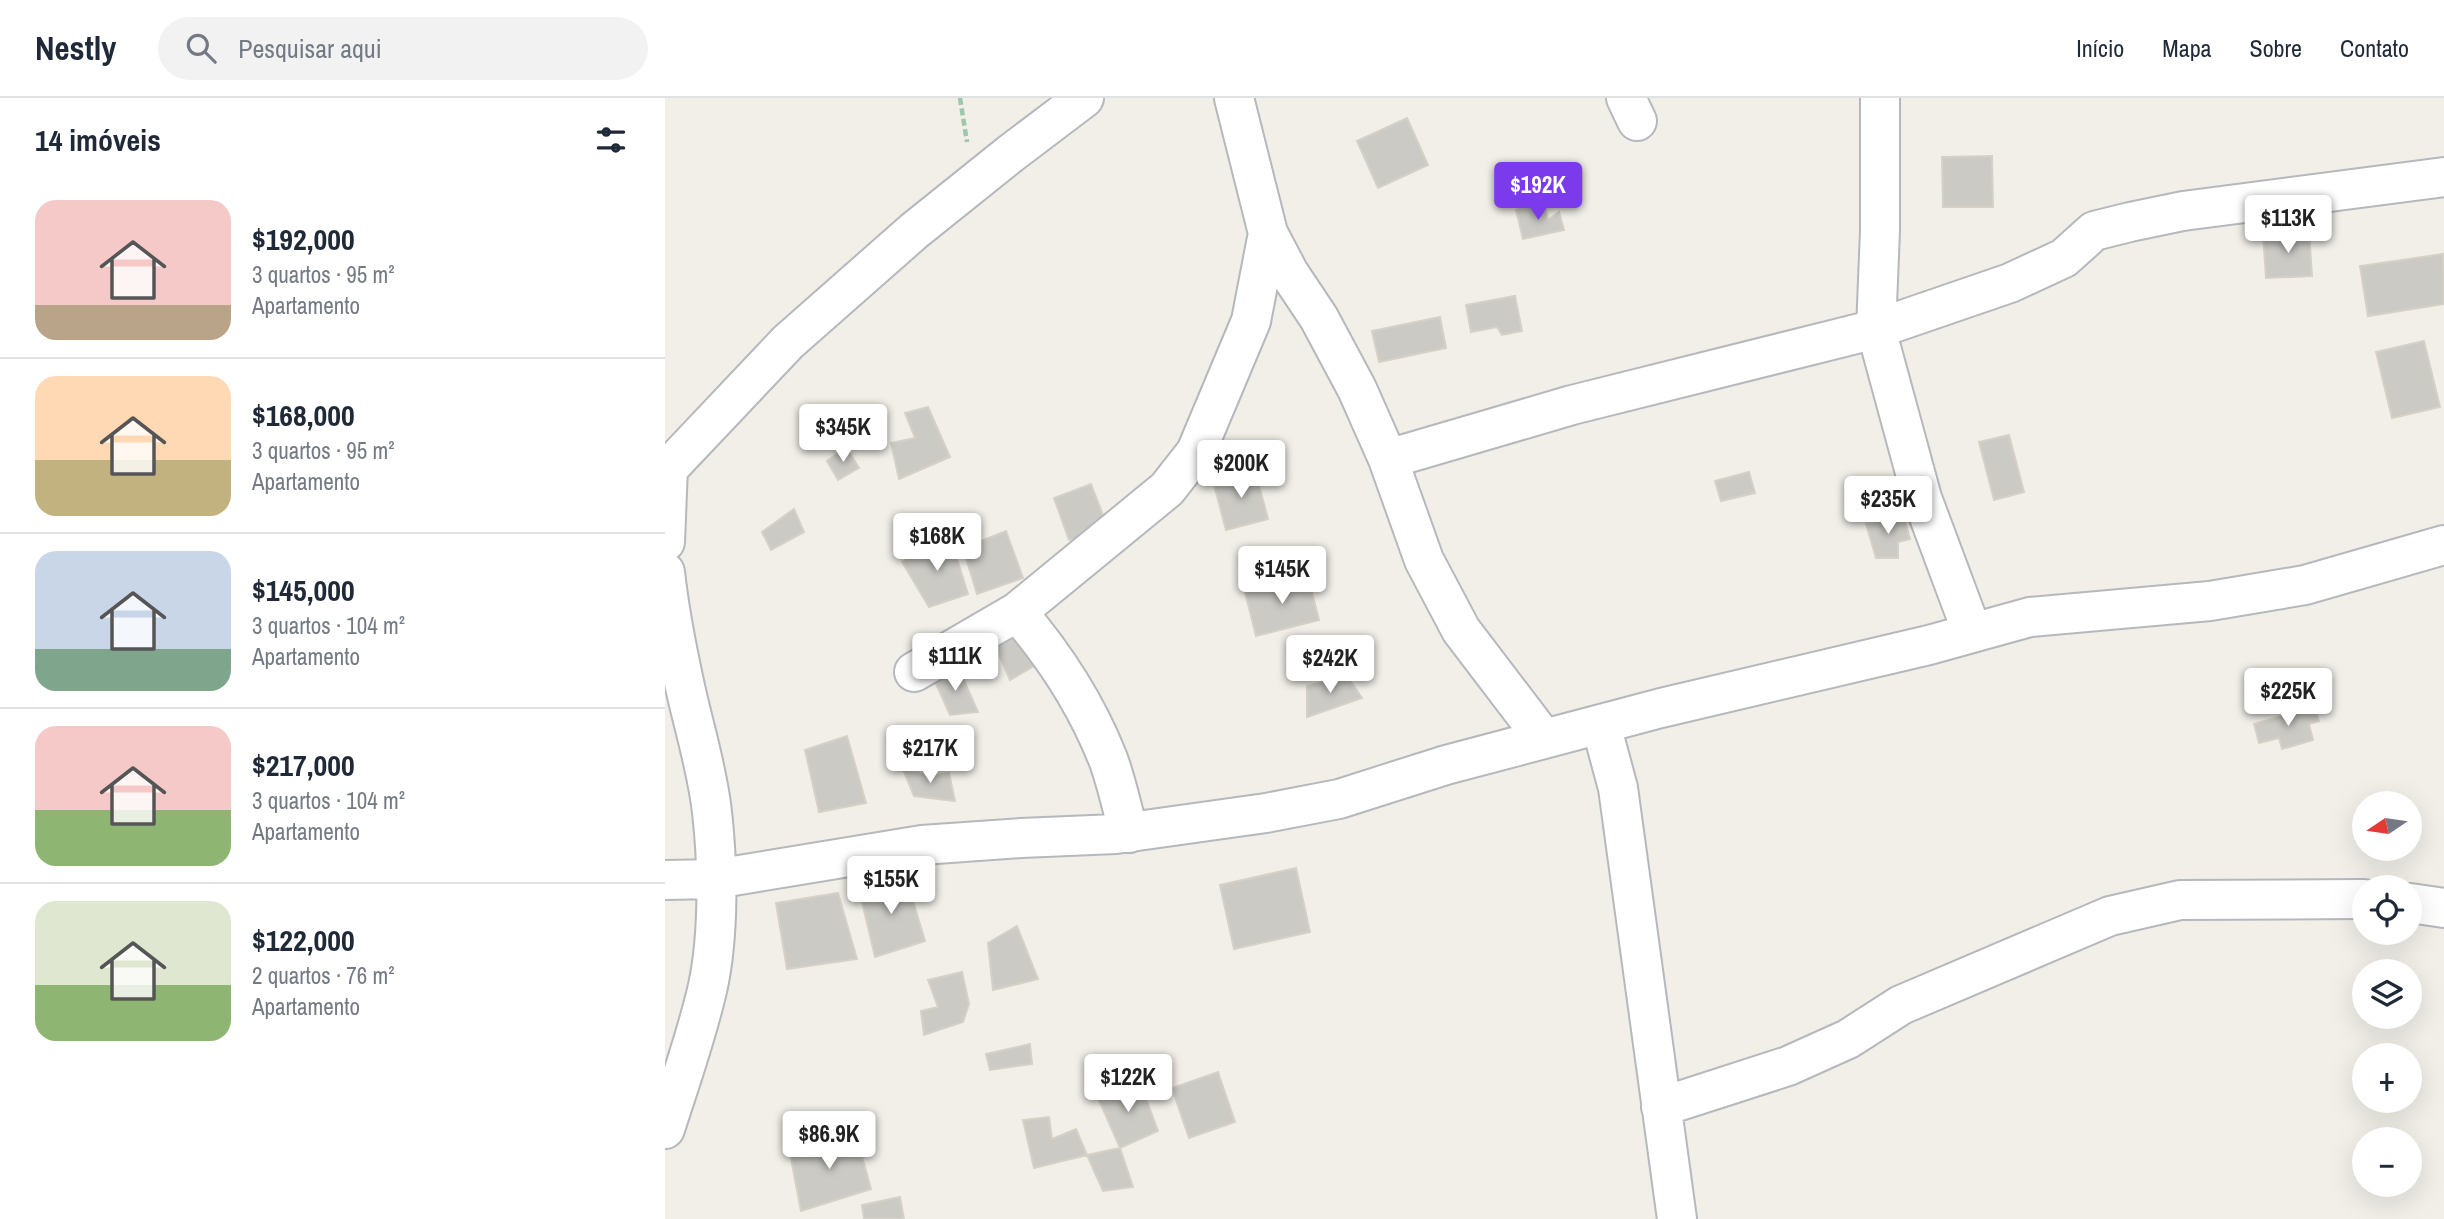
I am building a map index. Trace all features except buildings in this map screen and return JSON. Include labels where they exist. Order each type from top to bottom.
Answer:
[{"type":"street","points":[[665,542],[667,470],[787,342],[924,223],[1010,153],[1084,98]]},
{"type":"street","points":[[1234,98],[1268,233],[1289,273],[1319,318],[1357,389],[1388,459],[1424,560],[1461,629],[1544,739]]},
{"type":"street","points":[[1880,98],[1880,231],[1876,329],[1922,498],[1972,632]]},
{"type":"street","points":[[1388,459],[1572,405],[1876,329],[2010,283],[2064,258],[2094,232],[2130,222],[2183,211],[2444,177]]},
{"type":"street","points":[[914,672],[1017,612],[1167,489],[1196,452],[1251,321],[1268,233]]},
{"type":"street","points":[[1251,321],[1283,314],[1319,318]]},
{"type":"street","points":[[665,880],[715,879],[922,845],[1129,833],[1265,813],[1339,799],[1446,765],[1661,708],[1929,645],[2030,617],[2210,601],[2305,585],[2444,545]]},
{"type":"street","points":[[665,572],[684,684],[702,750],[712,812],[716,920],[708,985],[665,1129]]},
{"type":"street","points":[[1017,612],[1053,657],[1091,719],[1109,762],[1129,833]]},
{"type":"street","points":[[1601,725],[1618,788],[1677,1219]]},
{"type":"street","points":[[1661,1107],[1789,1066],[1848,1039],[1901,1005],[2111,916],[2180,900],[2352,899]]},
{"type":"street","points":[[2422,905],[2444,908]]}]
